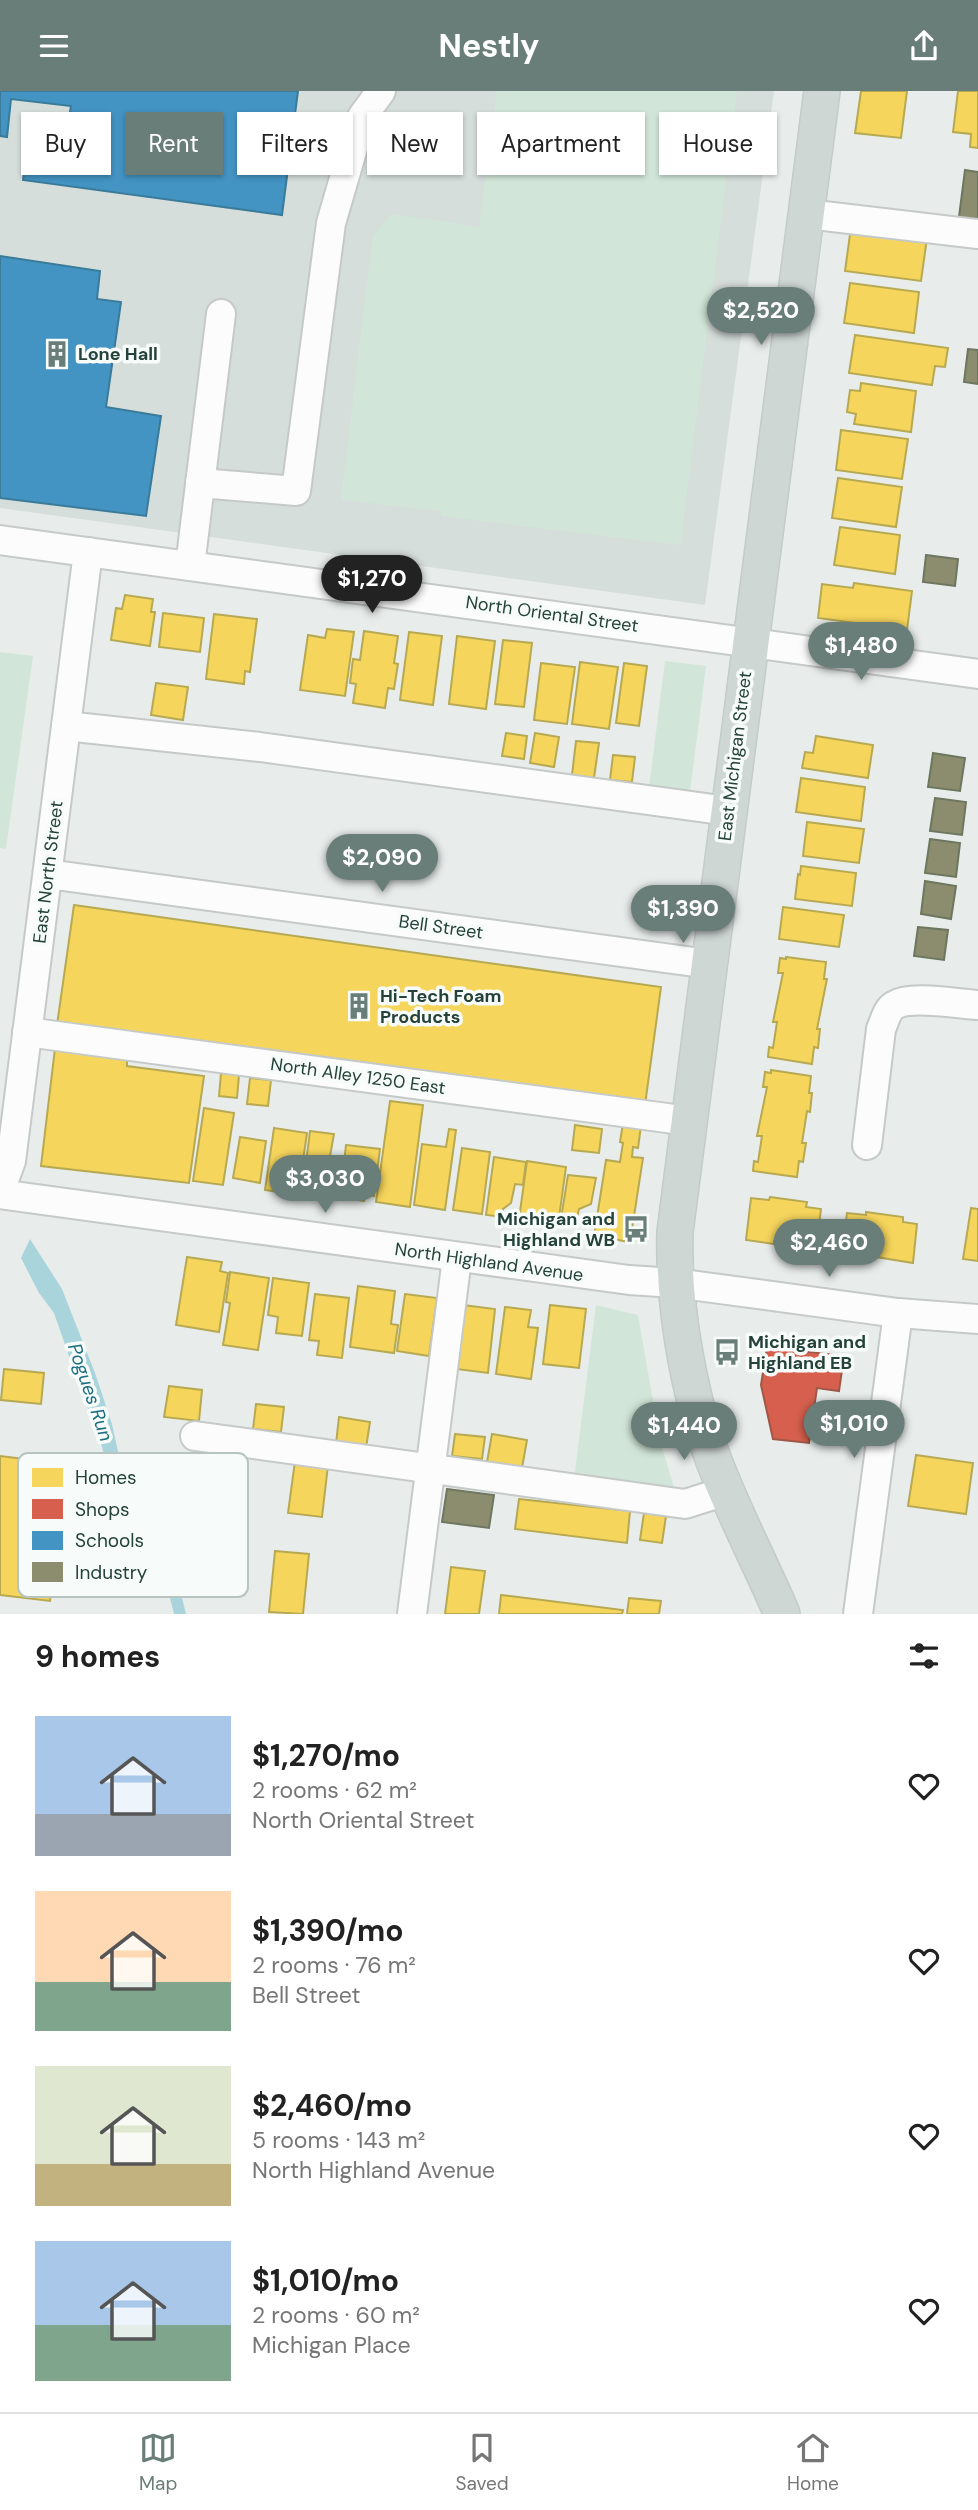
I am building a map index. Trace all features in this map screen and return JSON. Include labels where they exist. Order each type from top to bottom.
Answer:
[{"type":"main road","name":"East Michigan Street","points":[[782,1614],[726,1491],[697,1407],[675,1283],[675,1232],[822,91]]},
{"type":"street","points":[[200,483],[296,491],[331,223],[362,117],[381,91]]},
{"type":"street","points":[[807,214],[978,234]]},
{"type":"street","points":[[190,566],[221,314]]},
{"type":"street","name":"North Oriental Street","points":[[0,540],[978,674]]},
{"type":"street","name":"East North Street","points":[[0,1193],[10,1161],[88,552]]},
{"type":"street","points":[[66,726],[260,747],[729,811]]},
{"type":"street","name":"Bell Street","points":[[48,874],[709,964]]},
{"type":"street","points":[[867,1145],[881,1029],[888,1011],[896,1004],[912,1001],[978,1012]]},
{"type":"street","name":"North Alley 1250 East","points":[[27,1032],[689,1121]]},
{"type":"street","name":"North Highland Avenue","points":[[0,1193],[457,1258],[629,1280],[675,1283],[898,1313],[978,1319]]},
{"type":"street","points":[[412,1614],[457,1258]]},
{"type":"street","points":[[858,1614],[898,1313]]},
{"type":"street","points":[[195,1436],[685,1504],[726,1491]]},
{"type":"shaded area","points":[[0,91],[774,91],[771,112],[659,112],[659,175],[763,175],[705,605],[0,508]]},
{"type":"green space","points":[[497,91],[737,91],[734,112],[659,112],[659,175],[726,175],[680,545],[441,516],[441,511],[341,500],[373,236],[392,214],[479,227],[486,175],[645,175],[645,112],[494,112]]},
{"type":"green space","points":[[0,652],[33,656],[6,849],[0,848]]},
{"type":"green space","points":[[665,661],[706,666],[690,793],[649,787]]},
{"type":"green space","points":[[596,1305],[638,1315],[660,1441],[676,1494],[574,1479]]},
{"type":"water","name":"Pogues Run","points":[[30,1239],[62,1289],[95,1373],[118,1453],[104,1453],[54,1313],[39,1293],[21,1258]]},
{"type":"water","points":[[170,1597],[182,1597],[186,1614],[174,1614]]},
{"type":"building: Homes","points":[[861,91],[907,91],[901,138],[855,133]]},
{"type":"building: Homes","points":[[958,91],[978,91],[978,148],[970,147],[971,134],[953,132]]},
{"type":"building: Homes","points":[[851,227],[927,238],[921,281],[845,271]]},
{"type":"building: Homes","points":[[850,283],[919,292],[914,333],[844,323]]},
{"type":"building: Homes","points":[[855,335],[948,348],[945,367],[935,366],[932,385],[849,373]]},
{"type":"building: Homes","points":[[861,383],[916,391],[911,432],[854,424],[856,414],[847,412],[850,390],[860,391]]},
{"type":"building: Homes","points":[[841,430],[908,439],[902,479],[836,470]]},
{"type":"building: Homes","points":[[838,478],[902,487],[896,527],[832,518]]},
{"type":"building: Homes","points":[[840,527],[900,535],[895,574],[834,565]]},
{"type":"building: Homes","points":[[854,583],[912,591],[907,630],[818,618],[822,584],[853,588]]},
{"type":"building: Homes","points":[[125,595],[153,599],[151,612],[155,612],[150,646],[111,640],[116,608],[122,609]]},
{"type":"building: Homes","points":[[163,613],[204,618],[200,652],[159,647]]},
{"type":"building: Homes","points":[[214,614],[257,619],[250,672],[245,671],[244,684],[206,679]]},
{"type":"building: Homes","points":[[327,629],[354,632],[345,696],[300,690],[308,635],[325,638]]},
{"type":"building: Homes","points":[[364,631],[398,636],[394,663],[398,664],[394,689],[388,688],[385,708],[353,703],[356,684],[350,683],[353,659],[360,660]]},
{"type":"building: Homes","points":[[409,632],[442,636],[433,705],[400,700]]},
{"type":"building: Homes","points":[[457,636],[495,641],[486,709],[449,704]]},
{"type":"building: Homes","points":[[503,640],[532,643],[524,707],[495,704]]},
{"type":"building: Homes","points":[[580,662],[618,667],[609,729],[572,724]]},
{"type":"building: Homes","points":[[541,663],[575,667],[567,724],[534,720]]},
{"type":"building: Homes","points":[[624,663],[647,666],[639,726],[616,723]]},
{"type":"building: Homes","points":[[156,683],[188,687],[183,720],[151,715]]},
{"type":"building: Homes","points":[[506,733],[527,736],[524,759],[502,756]]},
{"type":"building: Homes","points":[[535,733],[559,737],[554,767],[530,763]]},
{"type":"building: Homes","points":[[816,736],[873,745],[868,778],[802,768],[805,752],[813,753]]},
{"type":"building: Homes","points":[[576,741],[599,743],[594,778],[572,775]]},
{"type":"building: Homes","points":[[613,755],[635,757],[632,782],[610,780]]},
{"type":"building: Homes","points":[[801,778],[865,787],[861,821],[796,812]]},
{"type":"building: Homes","points":[[807,822],[864,829],[859,863],[803,856]]},
{"type":"building: Homes","points":[[801,866],[856,873],[852,906],[795,899]]},
{"type":"building: Homes","name":"Hi-Tech Foam Products","points":[[74,905],[661,987],[645,1105],[57,1025]]},
{"type":"building: Homes","points":[[783,907],[844,915],[839,947],[779,939]]},
{"type":"building: Homes","points":[[780,958],[826,962],[824,979],[827,979],[817,1029],[820,1029],[818,1048],[814,1047],[812,1064],[768,1057],[769,1047],[773,1048],[777,1022],[773,1022],[783,973],[778,973]]},
{"type":"building: Homes","points":[[55,1048],[127,1057],[127,1066],[204,1076],[189,1183],[41,1166]]},
{"type":"building: Homes","points":[[771,1070],[811,1076],[810,1112],[807,1111],[802,1143],[806,1143],[803,1162],[799,1161],[797,1177],[753,1171],[754,1161],[758,1162],[762,1136],[757,1136],[767,1087],[763,1087],[765,1072],[771,1073]]},
{"type":"building: Homes","points":[[221,1073],[239,1075],[237,1098],[219,1096]]},
{"type":"building: Homes","points":[[250,1078],[271,1080],[268,1106],[247,1104]]},
{"type":"building: Homes","points":[[390,1101],[423,1105],[410,1207],[376,1202]]},
{"type":"building: Homes","points":[[204,1108],[234,1113],[223,1185],[193,1181]]},
{"type":"building: Homes","points":[[623,1123],[641,1126],[638,1148],[633,1147],[632,1157],[643,1158],[630,1242],[594,1236],[606,1160],[620,1162]]},
{"type":"building: Homes","points":[[575,1125],[602,1129],[599,1153],[572,1150]]},
{"type":"building: Homes","points":[[274,1128],[307,1133],[298,1195],[265,1190]]},
{"type":"building: Homes","points":[[449,1129],[456,1130],[445,1210],[414,1205],[422,1144],[446,1147]]},
{"type":"building: Homes","points":[[310,1131],[334,1134],[330,1156],[340,1158],[336,1192],[303,1187]]},
{"type":"building: Homes","points":[[240,1137],[266,1141],[260,1183],[233,1178]]},
{"type":"building: Homes","points":[[346,1145],[380,1149],[374,1196],[365,1195],[364,1201],[340,1198]]},
{"type":"building: Homes","points":[[462,1148],[490,1152],[482,1214],[453,1210]]},
{"type":"building: Homes","points":[[494,1157],[526,1162],[523,1185],[515,1184],[511,1203],[503,1209],[503,1217],[486,1215]]},
{"type":"building: Homes","points":[[527,1161],[566,1167],[558,1225],[519,1219]]},
{"type":"building: Homes","points":[[568,1175],[596,1178],[591,1204],[579,1209],[575,1227],[560,1225]]},
{"type":"building: Homes","points":[[770,1197],[807,1202],[806,1207],[821,1209],[816,1248],[774,1241],[774,1244],[746,1240],[751,1198],[769,1200]]},
{"type":"building: Homes","points":[[971,1208],[978,1209],[978,1261],[963,1259]]},
{"type":"building: Homes","points":[[866,1212],[903,1217],[903,1222],[917,1224],[913,1263],[870,1256],[842,1255],[847,1213],[866,1215]]},
{"type":"building: Homes","points":[[187,1257],[222,1262],[220,1271],[228,1273],[219,1332],[176,1325]]},
{"type":"building: Homes","points":[[230,1272],[269,1278],[258,1350],[223,1345],[230,1303],[226,1302]]},
{"type":"building: Homes","points":[[273,1278],[309,1283],[302,1336],[276,1333],[278,1317],[268,1315]]},
{"type":"building: Homes","points":[[358,1286],[395,1291],[391,1324],[398,1325],[394,1353],[350,1347]]},
{"type":"building: Homes","points":[[315,1294],[349,1298],[342,1358],[317,1355],[319,1341],[309,1340]]},
{"type":"building: Homes","points":[[405,1294],[437,1298],[429,1356],[397,1351]]},
{"type":"building: Homes","points":[[463,1305],[495,1309],[488,1373],[456,1369]]},
{"type":"building: Homes","points":[[550,1305],[586,1309],[579,1368],[543,1364]]},
{"type":"building: Homes","points":[[505,1307],[531,1310],[528,1327],[538,1328],[531,1379],[496,1374]]},
{"type":"building: Homes","points":[[4,1369],[44,1373],[41,1404],[1,1400]]},
{"type":"building: Homes","points":[[169,1386],[202,1390],[199,1421],[164,1417]]},
{"type":"building: Homes","points":[[256,1404],[284,1407],[281,1432],[253,1429]]},
{"type":"building: Homes","points":[[339,1417],[370,1422],[366,1448],[336,1444]]},
{"type":"building: Homes","points":[[455,1434],[485,1437],[482,1459],[452,1456]]},
{"type":"building: Homes","points":[[492,1434],[527,1440],[522,1468],[487,1462]]},
{"type":"building: Homes","points":[[916,1455],[973,1463],[966,1514],[908,1506]]},
{"type":"building: Homes","points":[[0,1456],[18,1458],[18,1597],[50,1597],[50,1601],[0,1595]]},
{"type":"building: Homes","points":[[295,1461],[328,1465],[322,1517],[288,1513]]},
{"type":"building: Homes","points":[[519,1499],[630,1511],[627,1543],[515,1529]]},
{"type":"building: Homes","points":[[644,1513],[666,1516],[662,1543],[640,1540]]},
{"type":"building: Homes","points":[[275,1551],[309,1554],[303,1614],[269,1612]]},
{"type":"building: Homes","points":[[451,1567],[485,1571],[479,1614],[445,1614]]},
{"type":"building: Homes","points":[[501,1595],[623,1610],[622,1614],[499,1614]]},
{"type":"building: Homes","points":[[629,1598],[661,1601],[659,1614],[627,1614]]},
{"type":"building: Shops","points":[[767,1347],[844,1356],[839,1391],[817,1388],[809,1443],[773,1439],[761,1385]]},
{"type":"building: Schools","points":[[0,91],[298,91],[295,112],[237,112],[237,175],[287,175],[282,215],[23,180],[24,175],[111,175],[111,112],[70,112],[71,106],[11,99],[7,137],[0,136]]},
{"type":"building: Schools","name":"Lone Hall","points":[[0,256],[100,271],[97,299],[121,302],[106,407],[161,416],[146,516],[0,498]]},
{"type":"building: Industry","points":[[965,170],[978,172],[978,220],[959,217]]},
{"type":"building: Industry","points":[[968,349],[978,350],[978,384],[964,382]]},
{"type":"building: Industry","points":[[926,555],[958,559],[955,586],[923,582]]},
{"type":"building: Industry","points":[[933,753],[965,758],[960,791],[928,787]]},
{"type":"building: Industry","points":[[935,798],[966,802],[962,835],[930,831]]},
{"type":"building: Industry","points":[[930,839],[960,843],[956,877],[925,873]]},
{"type":"building: Industry","points":[[925,881],[956,886],[951,919],[921,914]]},
{"type":"building: Industry","points":[[918,927],[948,930],[944,960],[914,956]]},
{"type":"building: Industry","points":[[447,1489],[494,1495],[489,1528],[442,1522]]},
{"type":"place","name":"Lone Hall","points":[[57,354]]},
{"type":"place","name":"Hi-Tech Foam Products","points":[[359,1006]]},
{"type":"place","name":"Michigan and Highland WB","points":[[636,1229]]},
{"type":"place","name":"Michigan and Highland EB","points":[[727,1352]]}]
